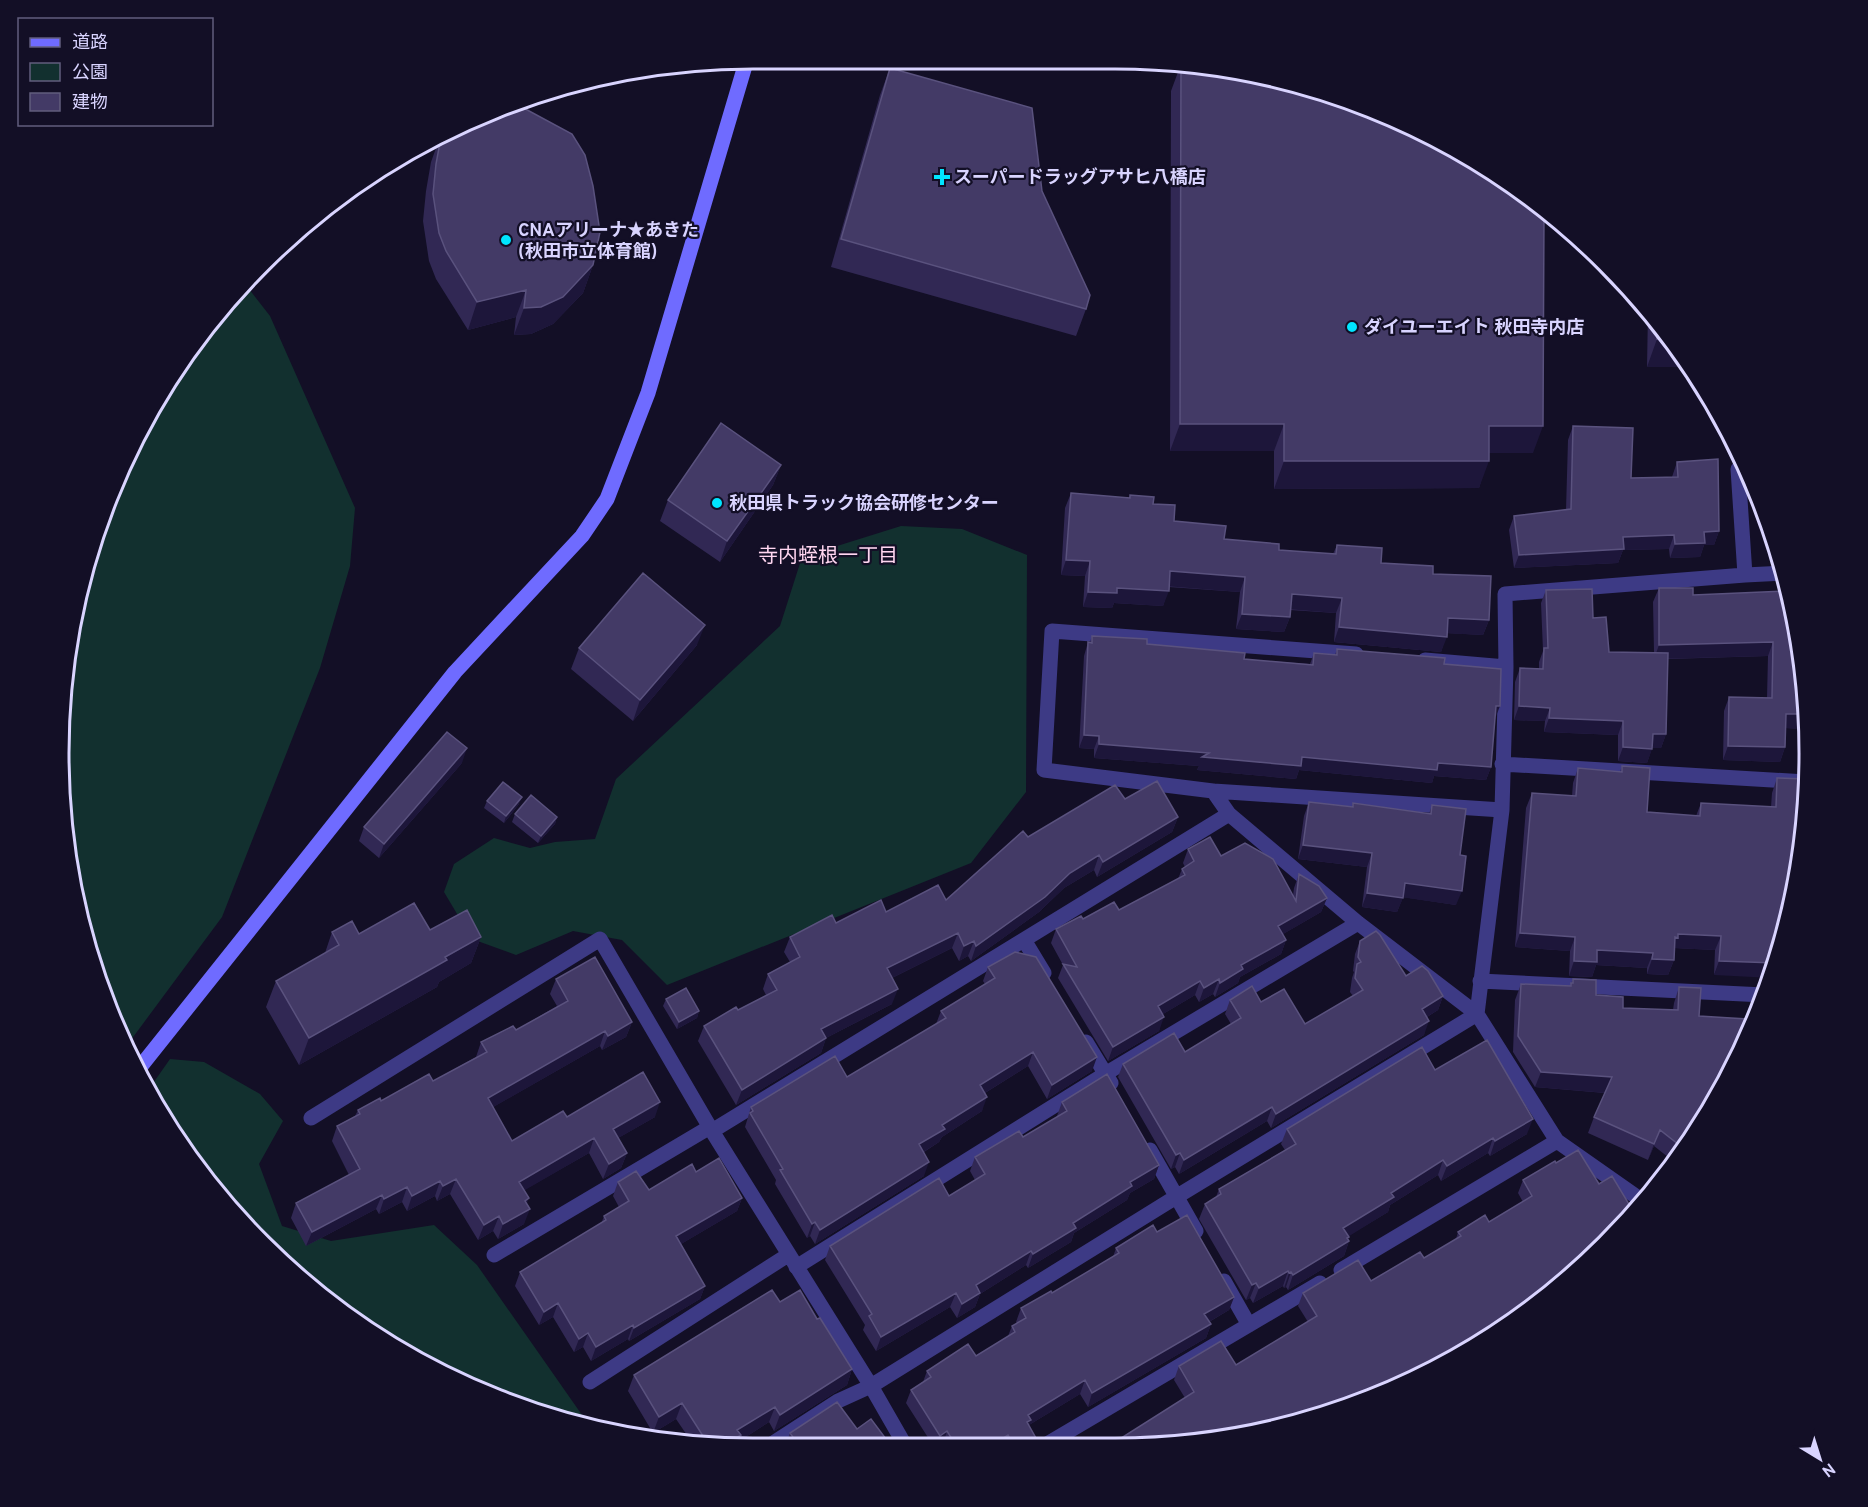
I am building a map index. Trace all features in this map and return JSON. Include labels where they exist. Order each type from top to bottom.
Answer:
[{"type":"street","points":[[144,1063],[455,672],[582,536],[607,499],[648,393],[744,69]]},
{"type":"street","points":[[1738,473],[1744,575]]},
{"type":"street","points":[[1477,1014],[1502,810],[1506,667],[1505,594],[1775,574]]},
{"type":"street","points":[[1366,655],[1052,631],[1044,770],[1213,791],[1502,810]]},
{"type":"street","points":[[1413,659],[1506,667]]},
{"type":"street","points":[[1502,764],[1798,782]]},
{"type":"street","points":[[1213,791],[1229,814],[1358,923],[1477,1014],[1557,1141],[1636,1196]]},
{"type":"street","points":[[494,1255],[711,1129],[1229,814]]},
{"type":"street","points":[[590,1382],[1358,923]]},
{"type":"street","points":[[311,1118],[600,939],[711,1129],[901,1438]]},
{"type":"street","points":[[1024,940],[1053,988]]},
{"type":"street","points":[[1480,981],[1755,996]]},
{"type":"street","points":[[781,1438],[838,1401],[871,1386],[1477,1014]]},
{"type":"street","points":[[1076,1026],[1117,1094]]},
{"type":"street","points":[[1141,1135],[1204,1246]]},
{"type":"street","points":[[1057,1438],[1557,1141]]},
{"type":"street","points":[[1215,1266],[1249,1325]]},
{"type":"green space","points":[[250,290],[270,316],[355,508],[350,566],[320,668],[222,917],[132,1039],[105,974],[82,887],[70,798],[70,709],[82,620],[92,576],[121,492],[161,411],[184,373],[210,337]]},
{"type":"green space","points":[[901,526],[962,529],[1027,555],[1026,792],[971,863],[667,985],[622,940],[573,931],[516,955],[472,939],[444,892],[454,864],[494,838],[530,848],[555,842],[595,839],[616,779],[780,626],[802,557]]},
{"type":"green space","points":[[170,1059],[204,1062],[260,1094],[283,1121],[259,1164],[282,1226],[331,1241],[434,1225],[477,1265],[582,1415],[533,1402],[451,1367],[373,1323],[337,1297],[269,1238],[239,1205],[184,1134],[154,1082]]},
{"type":"building","name":"スーパードラッグアサヒ八橋店","points":[[890,69],[894,69],[1032,108],[1042,191],[1090,295],[1086,309],[841,239]]},
{"type":"building","name":"ダイユーエイト 秋田寺内店","points":[[1181,72],[1248,82],[1292,92],[1376,121],[1457,161],[1495,184],[1544,221],[1543,426],[1489,426],[1489,461],[1284,461],[1284,424],[1180,424]]},
{"type":"building","name":"CNAアリーナ★あきた (秋田市立体育館)","points":[[524,108],[572,134],[585,155],[593,186],[600,232],[593,265],[563,297],[541,307],[524,308],[526,290],[477,302],[446,251],[439,233],[433,194],[439,146]]},
{"type":"building","name":"秋田県トラック協会研修センター","points":[[721,423],[781,465],[727,541],[668,500]]},
{"type":"building","points":[[1573,426],[1633,428],[1631,478],[1678,477],[1677,462],[1718,459],[1719,531],[1704,532],[1705,543],[1675,544],[1674,535],[1623,537],[1624,549],[1519,555],[1514,516],[1571,509]]},
{"type":"building","points":[[1071,493],[1130,498],[1130,495],[1154,497],[1153,504],[1175,505],[1174,521],[1226,526],[1224,539],[1279,544],[1279,550],[1336,554],[1337,545],[1382,548],[1381,563],[1433,566],[1433,574],[1491,576],[1489,620],[1448,618],[1447,637],[1339,627],[1342,598],[1292,594],[1290,617],[1242,614],[1245,577],[1170,571],[1169,591],[1117,588],[1117,593],[1088,592],[1090,561],[1066,560]]},
{"type":"building","points":[[643,573],[705,625],[640,700],[579,648]]},
{"type":"building","points":[[1659,588],[1693,588],[1693,595],[1779,591],[1793,664],[1798,709],[1798,714],[1786,714],[1785,747],[1728,746],[1729,697],[1772,698],[1773,642],[1659,645]]},
{"type":"building","points":[[1592,589],[1593,618],[1606,617],[1609,652],[1668,653],[1666,734],[1653,734],[1652,749],[1623,747],[1623,721],[1549,718],[1550,708],[1519,706],[1520,668],[1543,669],[1544,648],[1548,648],[1546,590]]},
{"type":"building","points":[[1092,636],[1147,639],[1147,644],[1245,653],[1244,659],[1313,665],[1314,653],[1337,655],[1337,649],[1445,658],[1444,664],[1501,669],[1500,706],[1496,706],[1491,767],[1438,763],[1437,770],[1302,757],[1301,766],[1202,757],[1209,753],[1099,744],[1099,736],[1084,735],[1088,642],[1092,643]]},
{"type":"building","points":[[447,732],[467,748],[384,844],[364,827]]},
{"type":"building","points":[[1622,766],[1650,768],[1647,812],[1700,816],[1701,803],[1776,807],[1777,778],[1798,779],[1793,843],[1786,887],[1766,963],[1719,961],[1721,936],[1678,934],[1678,938],[1675,937],[1674,960],[1652,959],[1653,953],[1597,950],[1597,962],[1574,961],[1575,937],[1520,933],[1532,793],[1576,796],[1578,768],[1622,772]]},
{"type":"building","points":[[1157,781],[1178,817],[1103,862],[1099,855],[1070,873],[1045,897],[976,946],[974,941],[964,946],[958,933],[887,968],[898,989],[821,1029],[826,1038],[742,1090],[704,1026],[736,1007],[738,1010],[777,990],[768,974],[800,957],[790,937],[832,915],[836,923],[881,900],[886,912],[938,885],[946,900],[1023,831],[1028,837],[1115,785],[1125,799]]},
{"type":"building","points":[[503,782],[522,797],[506,816],[487,801]]},
{"type":"building","points":[[531,795],[557,817],[541,836],[515,814]]},
{"type":"building","points":[[1309,802],[1353,807],[1353,803],[1431,814],[1432,805],[1466,809],[1460,855],[1466,856],[1462,891],[1405,883],[1403,898],[1367,893],[1372,853],[1303,845]]},
{"type":"building","points":[[1210,837],[1221,856],[1245,843],[1273,859],[1296,901],[1299,874],[1319,886],[1327,898],[1278,926],[1286,940],[1241,965],[1243,969],[1220,983],[1219,979],[1204,988],[1200,981],[1158,1006],[1164,1017],[1113,1047],[1063,964],[1077,967],[1056,929],[1081,916],[1083,919],[1114,902],[1119,910],[1185,875],[1182,869],[1194,861],[1188,849]]},
{"type":"building","points":[[414,903],[430,930],[467,910],[481,937],[445,957],[447,960],[309,1038],[276,981],[339,945],[332,932],[352,921],[359,934]]},
{"type":"building","points":[[1376,931],[1406,976],[1422,966],[1428,971],[1443,996],[1422,1009],[1429,1021],[1276,1114],[1272,1107],[1184,1160],[1180,1153],[1176,1155],[1123,1064],[1174,1033],[1185,1052],[1241,1018],[1230,1000],[1252,986],[1261,1002],[1284,989],[1305,1024],[1363,990],[1355,978],[1357,964],[1361,962],[1358,957],[1360,941]]},
{"type":"building","points":[[1015,952],[1036,957],[1097,1057],[1052,1085],[1033,1052],[980,1085],[987,1097],[942,1125],[945,1129],[919,1144],[929,1162],[820,1230],[815,1222],[812,1224],[780,1170],[783,1169],[750,1113],[753,1111],[751,1107],[835,1056],[847,1077],[946,1018],[941,1011],[995,978],[988,967]]},
{"type":"building","points":[[595,957],[632,1022],[608,1036],[605,1031],[488,1098],[512,1141],[563,1111],[567,1117],[643,1072],[660,1102],[613,1129],[627,1153],[609,1164],[594,1138],[519,1182],[529,1198],[525,1201],[530,1209],[503,1224],[499,1216],[484,1225],[456,1179],[443,1186],[440,1181],[412,1196],[407,1187],[384,1199],[382,1195],[312,1232],[296,1203],[360,1169],[337,1126],[360,1114],[358,1110],[380,1098],[381,1101],[429,1074],[433,1081],[487,1052],[481,1042],[513,1026],[516,1030],[568,1001],[556,979]]},
{"type":"building","points":[[1573,979],[1596,980],[1596,995],[1623,997],[1623,1008],[1678,1010],[1679,987],[1701,988],[1699,1016],[1745,1019],[1707,1096],[1677,1143],[1660,1130],[1654,1144],[1594,1117],[1612,1077],[1541,1072],[1518,1036],[1521,984],[1571,986]]},
{"type":"building","points":[[686,988],[699,1011],[679,1022],[666,999]]},
{"type":"building","points":[[1487,1040],[1533,1119],[1495,1141],[1493,1138],[1447,1166],[1443,1160],[1391,1193],[1394,1197],[1343,1228],[1349,1241],[1293,1275],[1288,1271],[1259,1288],[1256,1283],[1252,1285],[1205,1204],[1221,1194],[1219,1189],[1296,1144],[1287,1129],[1422,1047],[1435,1070]]},
{"type":"building","points":[[1107,1074],[1159,1165],[1130,1182],[1132,1186],[1073,1223],[1076,1228],[1033,1254],[1031,1251],[976,1285],[980,1293],[962,1304],[956,1293],[881,1337],[869,1316],[872,1314],[830,1246],[939,1178],[949,1196],[985,1174],[975,1157],[1019,1131],[1023,1137],[1067,1111],[1062,1102]]},
{"type":"building","points":[[1578,1150],[1599,1184],[1612,1176],[1629,1205],[1599,1238],[1566,1268],[1495,1323],[1417,1367],[1335,1402],[1248,1425],[1159,1437],[1122,1438],[1194,1392],[1179,1366],[1221,1341],[1236,1365],[1317,1316],[1303,1293],[1358,1260],[1371,1281],[1420,1252],[1424,1258],[1461,1236],[1458,1232],[1485,1215],[1489,1222],[1532,1196],[1523,1180],[1555,1161],[1556,1163]]},
{"type":"building","points":[[719,1158],[742,1198],[676,1236],[705,1286],[634,1328],[633,1325],[596,1347],[588,1333],[579,1339],[558,1303],[544,1312],[520,1272],[606,1220],[604,1216],[629,1201],[618,1182],[636,1171],[649,1190],[692,1164],[696,1172]]},
{"type":"building","points":[[1187,1215],[1234,1297],[1204,1314],[1211,1324],[1092,1393],[1085,1380],[1028,1415],[1031,1420],[1027,1422],[1036,1438],[1010,1438],[1008,1435],[1003,1438],[951,1438],[947,1431],[940,1436],[911,1390],[931,1377],[927,1371],[968,1344],[976,1356],[1015,1332],[1012,1326],[1026,1318],[1021,1308],[1051,1291],[1052,1293],[1119,1253],[1116,1248],[1153,1225],[1157,1232]]},
{"type":"building","points":[[772,1290],[780,1302],[800,1290],[852,1369],[780,1415],[775,1407],[737,1430],[741,1435],[737,1438],[703,1436],[682,1403],[659,1417],[634,1375]]},
{"type":"building","points":[[837,1402],[857,1429],[871,1419],[885,1438],[794,1438],[790,1433]]},
{"type":"place","name":"スーパードラッグアサヒ八橋店","points":[[942,177]]},
{"type":"place","name":"CNAアリーナ★あきた (秋田市立体育館)","points":[[506,240]]},
{"type":"place","name":"ダイユーエイト 秋田寺内店","points":[[1352,327]]},
{"type":"place","name":"秋田県トラック協会研修センター","points":[[717,503]]},
{"type":"district","name":"寺内蛭根一丁目","points":[[828,555]]}]
